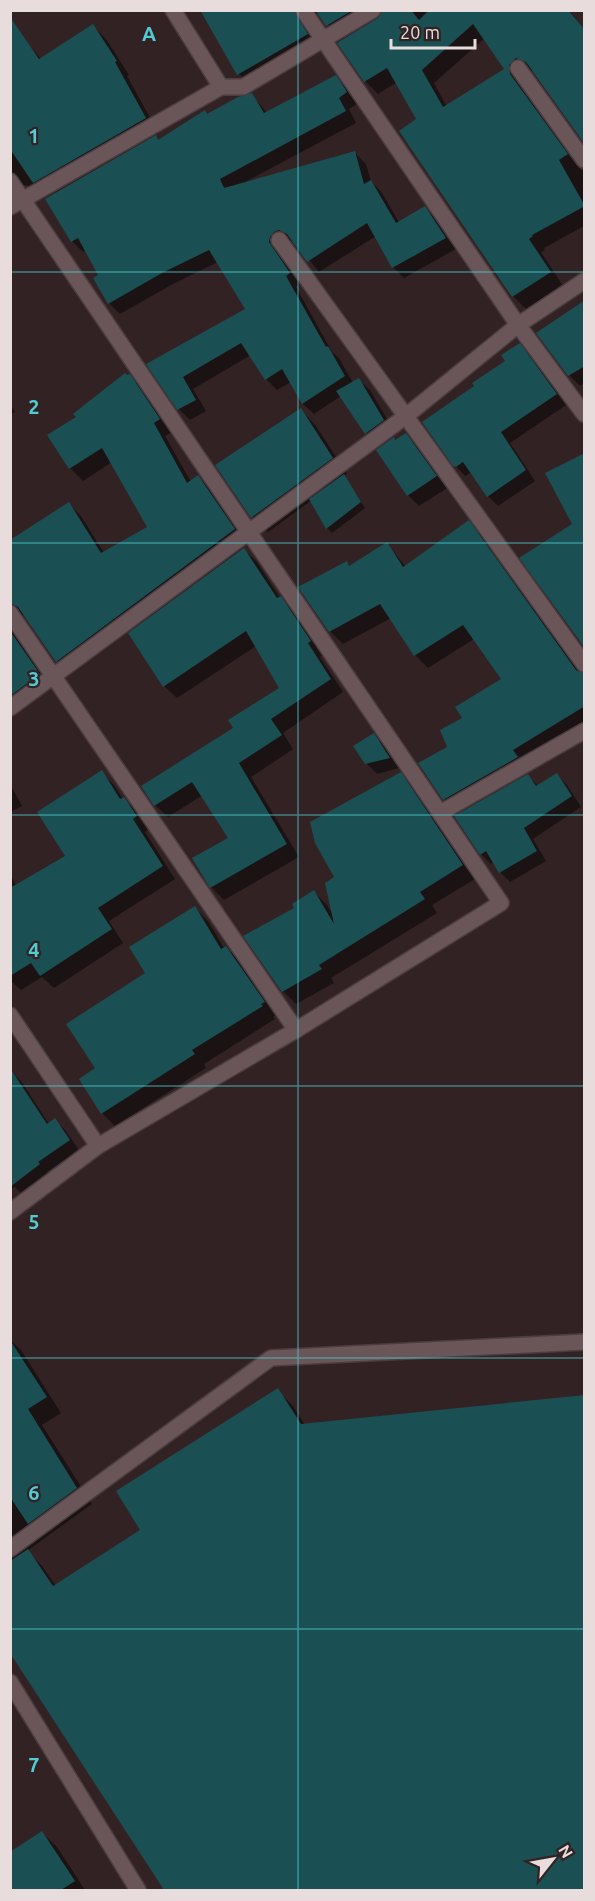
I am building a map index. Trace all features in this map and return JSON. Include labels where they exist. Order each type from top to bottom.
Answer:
[{"type":"street","points":[[174,10],[221,87]]},
{"type":"street","points":[[303,10],[518,325],[585,414]]},
{"type":"street","points":[[17,204],[221,87],[243,87],[373,10]]},
{"type":"street","points":[[518,68],[585,160]]},
{"type":"street","points":[[10,181],[17,204],[250,531],[501,903],[296,1030],[98,1146],[10,1212]]},
{"type":"street","points":[[279,240],[585,664]]},
{"type":"street","points":[[10,708],[406,416],[518,325],[585,281]]},
{"type":"street","points":[[10,613],[296,1030]]},
{"type":"street","points":[[440,813],[585,730]]},
{"type":"street","points":[[10,1015],[98,1146]]},
{"type":"street","points":[[10,1549],[271,1358],[585,1342]]},
{"type":"street","points":[[10,1682],[138,1890]]},
{"type":"building","points":[[200,10],[293,10],[308,34],[237,75]]},
{"type":"building","points":[[315,10],[353,10],[326,26]]},
{"type":"building","points":[[383,10],[411,10],[419,20],[429,10],[568,10],[585,30],[584,143],[526,62],[516,58],[509,65],[510,74],[568,154],[559,160],[585,206],[532,235],[529,239],[551,272],[512,297],[399,131],[416,119],[387,68],[364,82],[337,43],[378,18]],"holes":[[[473,24],[504,69],[443,107],[422,70]]]},
{"type":"building","points":[[10,17],[39,59],[93,24],[117,61],[115,62],[146,118],[33,183],[10,149]]},
{"type":"building","points":[[336,75],[347,92],[339,98],[346,111],[220,179],[224,188],[355,151],[364,184],[371,180],[396,223],[425,206],[446,238],[392,268],[367,223],[307,262],[287,234],[279,230],[274,232],[269,242],[290,273],[286,276],[345,376],[302,404],[282,369],[265,380],[241,343],[183,377],[196,400],[177,410],[146,364],[245,309],[209,250],[162,273],[108,304],[93,278],[98,275],[78,238],[71,242],[45,199],[156,135],[158,140],[205,110],[207,114],[238,97],[252,93],[264,113]]},
{"type":"building","points":[[585,300],[585,366],[568,376],[536,333]]},
{"type":"building","points":[[520,343],[557,394],[501,432],[526,470],[487,497],[463,462],[456,467],[453,466],[422,422],[474,386],[472,383],[505,361],[501,355]]},
{"type":"building","points":[[125,373],[130,374],[160,419],[154,423],[187,483],[198,475],[235,529],[56,662],[18,607],[10,603],[10,540],[69,502],[101,553],[147,527],[102,448],[69,469],[47,435],[76,417],[73,414]]},
{"type":"building","points":[[359,378],[384,420],[365,434],[336,391]]},
{"type":"building","points":[[301,408],[333,458],[251,518],[215,465]]},
{"type":"building","points":[[406,433],[437,476],[407,496],[376,450],[394,437],[395,440]]},
{"type":"building","points":[[585,453],[585,648],[519,558],[572,524],[545,473]]},
{"type":"building","points":[[344,474],[361,502],[326,529],[309,499]]},
{"type":"building","points":[[469,520],[576,670],[585,674],[585,706],[513,750],[518,757],[443,800],[418,763],[447,747],[440,730],[462,718],[455,707],[501,679],[463,625],[414,656],[380,604],[329,632],[298,587],[347,561],[349,566],[387,542],[403,567]]},
{"type":"building","points":[[244,548],[277,598],[281,596],[311,641],[308,643],[331,679],[271,719],[282,735],[239,763],[287,844],[210,888],[192,858],[228,838],[192,782],[154,806],[141,786],[233,728],[228,720],[279,688],[246,631],[163,687],[128,633]]},
{"type":"building","points":[[10,631],[40,674],[10,696]]},
{"type":"building","points":[[374,733],[390,758],[365,764],[353,746]]},
{"type":"building","points":[[102,770],[120,799],[124,797],[137,816],[133,819],[163,866],[98,908],[112,929],[40,976],[31,963],[10,976],[10,888],[65,856],[37,812]]},
{"type":"building","points":[[401,772],[463,865],[420,892],[425,899],[319,965],[322,969],[282,992],[243,936],[294,908],[292,904],[314,890],[334,924],[325,883],[334,877],[315,843],[310,822]]},
{"type":"building","points":[[557,773],[572,796],[524,828],[537,851],[499,873],[486,851],[480,855],[454,816],[528,774],[536,786]]},
{"type":"building","points":[[195,906],[221,949],[226,946],[265,1002],[261,1004],[263,1006],[192,1050],[195,1054],[101,1114],[79,1079],[95,1068],[66,1024],[145,973],[129,947]]},
{"type":"building","points":[[10,1068],[47,1124],[55,1118],[70,1140],[38,1162],[40,1164],[10,1187]]},
{"type":"building","points":[[10,1340],[47,1397],[28,1409],[77,1488],[28,1524],[10,1497]]},
{"type":"building","points":[[278,1388],[301,1424],[585,1395],[585,1890],[164,1890],[10,1653],[10,1561],[28,1549],[53,1586],[140,1530],[116,1491]]},
{"type":"building","points":[[42,1831],[75,1881],[61,1890],[10,1890],[10,1852]]}]
